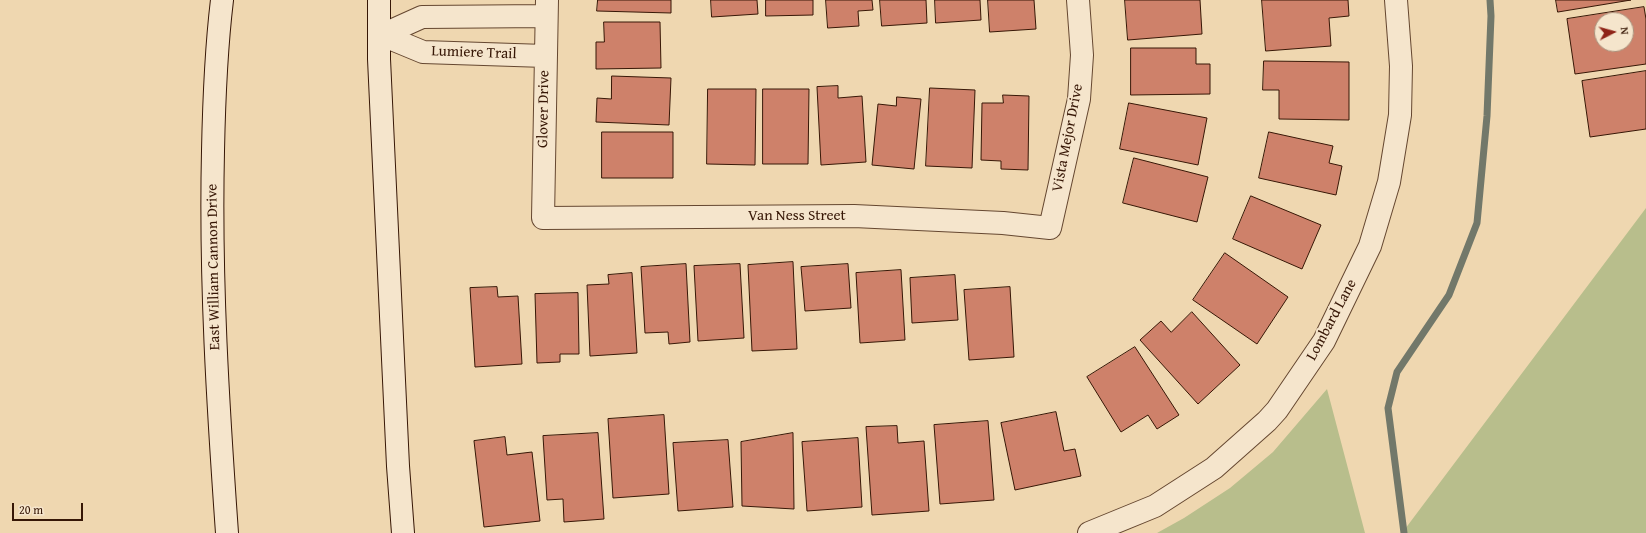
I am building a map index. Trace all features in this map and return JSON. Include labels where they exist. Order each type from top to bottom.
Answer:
[{"type":"street","name":"East William Cannon Drive","points":[[222,0],[214,90],[211,218],[217,391],[227,533]]},
{"type":"street","points":[[379,0],[379,67],[398,466],[403,533]]},
{"type":"street","name":"Vista Mejor Drive","points":[[1050,228],[1079,99],[1082,55],[1078,0]]},
{"type":"street","name":"Lombard Lane","points":[[1089,533],[1155,506],[1214,468],[1268,421],[1324,341],[1370,246],[1389,182],[1400,115],[1401,66],[1396,0]]},
{"type":"street","name":"Glover Drive","points":[[543,218],[547,8]]},
{"type":"street","name":"Lumiere Trail","points":[[546,56],[423,52],[382,35],[422,17],[547,8]]},
{"type":"street","name":"Van Ness Street","points":[[543,218],[854,216],[1003,222],[1050,228]]},
{"type":"green space","points":[[1646,208],[1646,533],[1402,533]]},
{"type":"green space","points":[[1327,389],[1365,533],[1157,533],[1184,518],[1230,488],[1273,452]]},
{"type":"building","points":[[598,0],[671,0],[671,13],[597,11]]},
{"type":"building","points":[[711,0],[757,0],[758,14],[712,17]]},
{"type":"building","points":[[766,0],[813,0],[813,15],[766,16]]},
{"type":"building","points":[[826,0],[872,0],[873,10],[858,11],[859,26],[828,28]]},
{"type":"building","points":[[880,0],[926,0],[927,23],[882,26]]},
{"type":"building","points":[[935,0],[980,0],[981,20],[936,23]]},
{"type":"building","points":[[988,0],[1034,0],[1036,29],[990,32]]},
{"type":"building","points":[[1125,0],[1200,0],[1202,34],[1128,40]]},
{"type":"building","points":[[1262,0],[1348,0],[1349,16],[1329,18],[1331,46],[1266,51]]},
{"type":"building","points":[[1556,0],[1631,0],[1558,12]]},
{"type":"building","points":[[1644,7],[1646,19],[1646,64],[1575,74],[1567,19],[1594,15],[1594,52],[1634,52],[1634,12],[1612,12]]},
{"type":"building","points":[[604,22],[660,22],[661,68],[596,69],[596,42],[604,42]]},
{"type":"building","points":[[1131,48],[1196,48],[1196,64],[1210,64],[1210,94],[1131,95]]},
{"type":"building","points":[[1264,61],[1349,62],[1349,120],[1279,119],[1279,90],[1263,90]]},
{"type":"building","points":[[1646,71],[1646,129],[1590,137],[1582,81]]},
{"type":"building","points":[[612,76],[671,78],[669,125],[596,122],[597,98],[611,99]]},
{"type":"building","points":[[838,86],[838,98],[862,96],[866,162],[821,165],[817,87]]},
{"type":"building","points":[[930,88],[975,90],[972,168],[926,166]]},
{"type":"building","points":[[708,89],[756,89],[755,165],[707,164]]},
{"type":"building","points":[[763,89],[809,89],[808,164],[763,164]]},
{"type":"building","points":[[1003,95],[1029,96],[1028,170],[1001,169],[1001,161],[981,160],[982,103],[1003,103]]},
{"type":"building","points":[[897,97],[921,99],[914,169],[872,165],[878,104],[896,106]]},
{"type":"building","points":[[1129,103],[1207,118],[1198,165],[1120,149]]},
{"type":"building","points":[[602,132],[673,132],[673,178],[602,178]]},
{"type":"building","points":[[1269,132],[1333,146],[1329,163],[1342,166],[1336,195],[1259,178]]},
{"type":"building","points":[[1134,158],[1208,177],[1197,222],[1123,203]]},
{"type":"building","points":[[1251,196],[1321,225],[1302,269],[1233,239]]},
{"type":"building","points":[[1225,253],[1288,297],[1257,344],[1193,300]]},
{"type":"building","points":[[793,262],[797,349],[752,351],[748,265]]},
{"type":"building","points":[[686,264],[690,342],[669,344],[668,332],[645,333],[641,267]]},
{"type":"building","points":[[740,264],[744,338],[698,341],[694,266]]},
{"type":"building","points":[[848,264],[851,308],[805,311],[801,267]]},
{"type":"building","points":[[901,270],[905,340],[860,343],[856,273]]},
{"type":"building","points":[[632,273],[637,353],[590,356],[587,285],[609,284],[608,275]]},
{"type":"building","points":[[955,275],[958,320],[912,323],[910,278]]},
{"type":"building","points":[[497,287],[498,297],[518,296],[522,364],[475,367],[470,288]]},
{"type":"building","points":[[1010,287],[1014,357],[969,360],[964,290]]},
{"type":"building","points":[[578,293],[579,354],[560,354],[560,362],[537,363],[535,294]]},
{"type":"building","points":[[1192,312],[1240,365],[1198,404],[1140,340],[1161,321],[1171,332]]},
{"type":"building","points":[[1135,347],[1179,415],[1157,429],[1148,415],[1121,432],[1087,377]]},
{"type":"building","points":[[1056,412],[1064,451],[1075,449],[1081,476],[1015,490],[1001,423]]},
{"type":"building","points":[[664,415],[669,494],[613,498],[608,419]]},
{"type":"building","points":[[988,421],[994,500],[940,504],[934,425]]},
{"type":"building","points":[[897,426],[898,443],[924,441],[929,511],[872,515],[866,427]]},
{"type":"building","points":[[598,433],[604,519],[564,522],[563,499],[547,500],[543,436]]},
{"type":"building","points":[[793,433],[794,509],[742,506],[741,442]]},
{"type":"building","points":[[505,437],[507,455],[532,452],[540,521],[484,527],[474,441]]},
{"type":"building","points":[[858,438],[862,507],[807,511],[802,442]]},
{"type":"building","points":[[728,440],[733,507],[678,511],[673,443]]},
{"type":"waterway","points":[[1404,533],[1388,408],[1397,372],[1449,295],[1477,223],[1487,116],[1491,16],[1490,0]]}]
